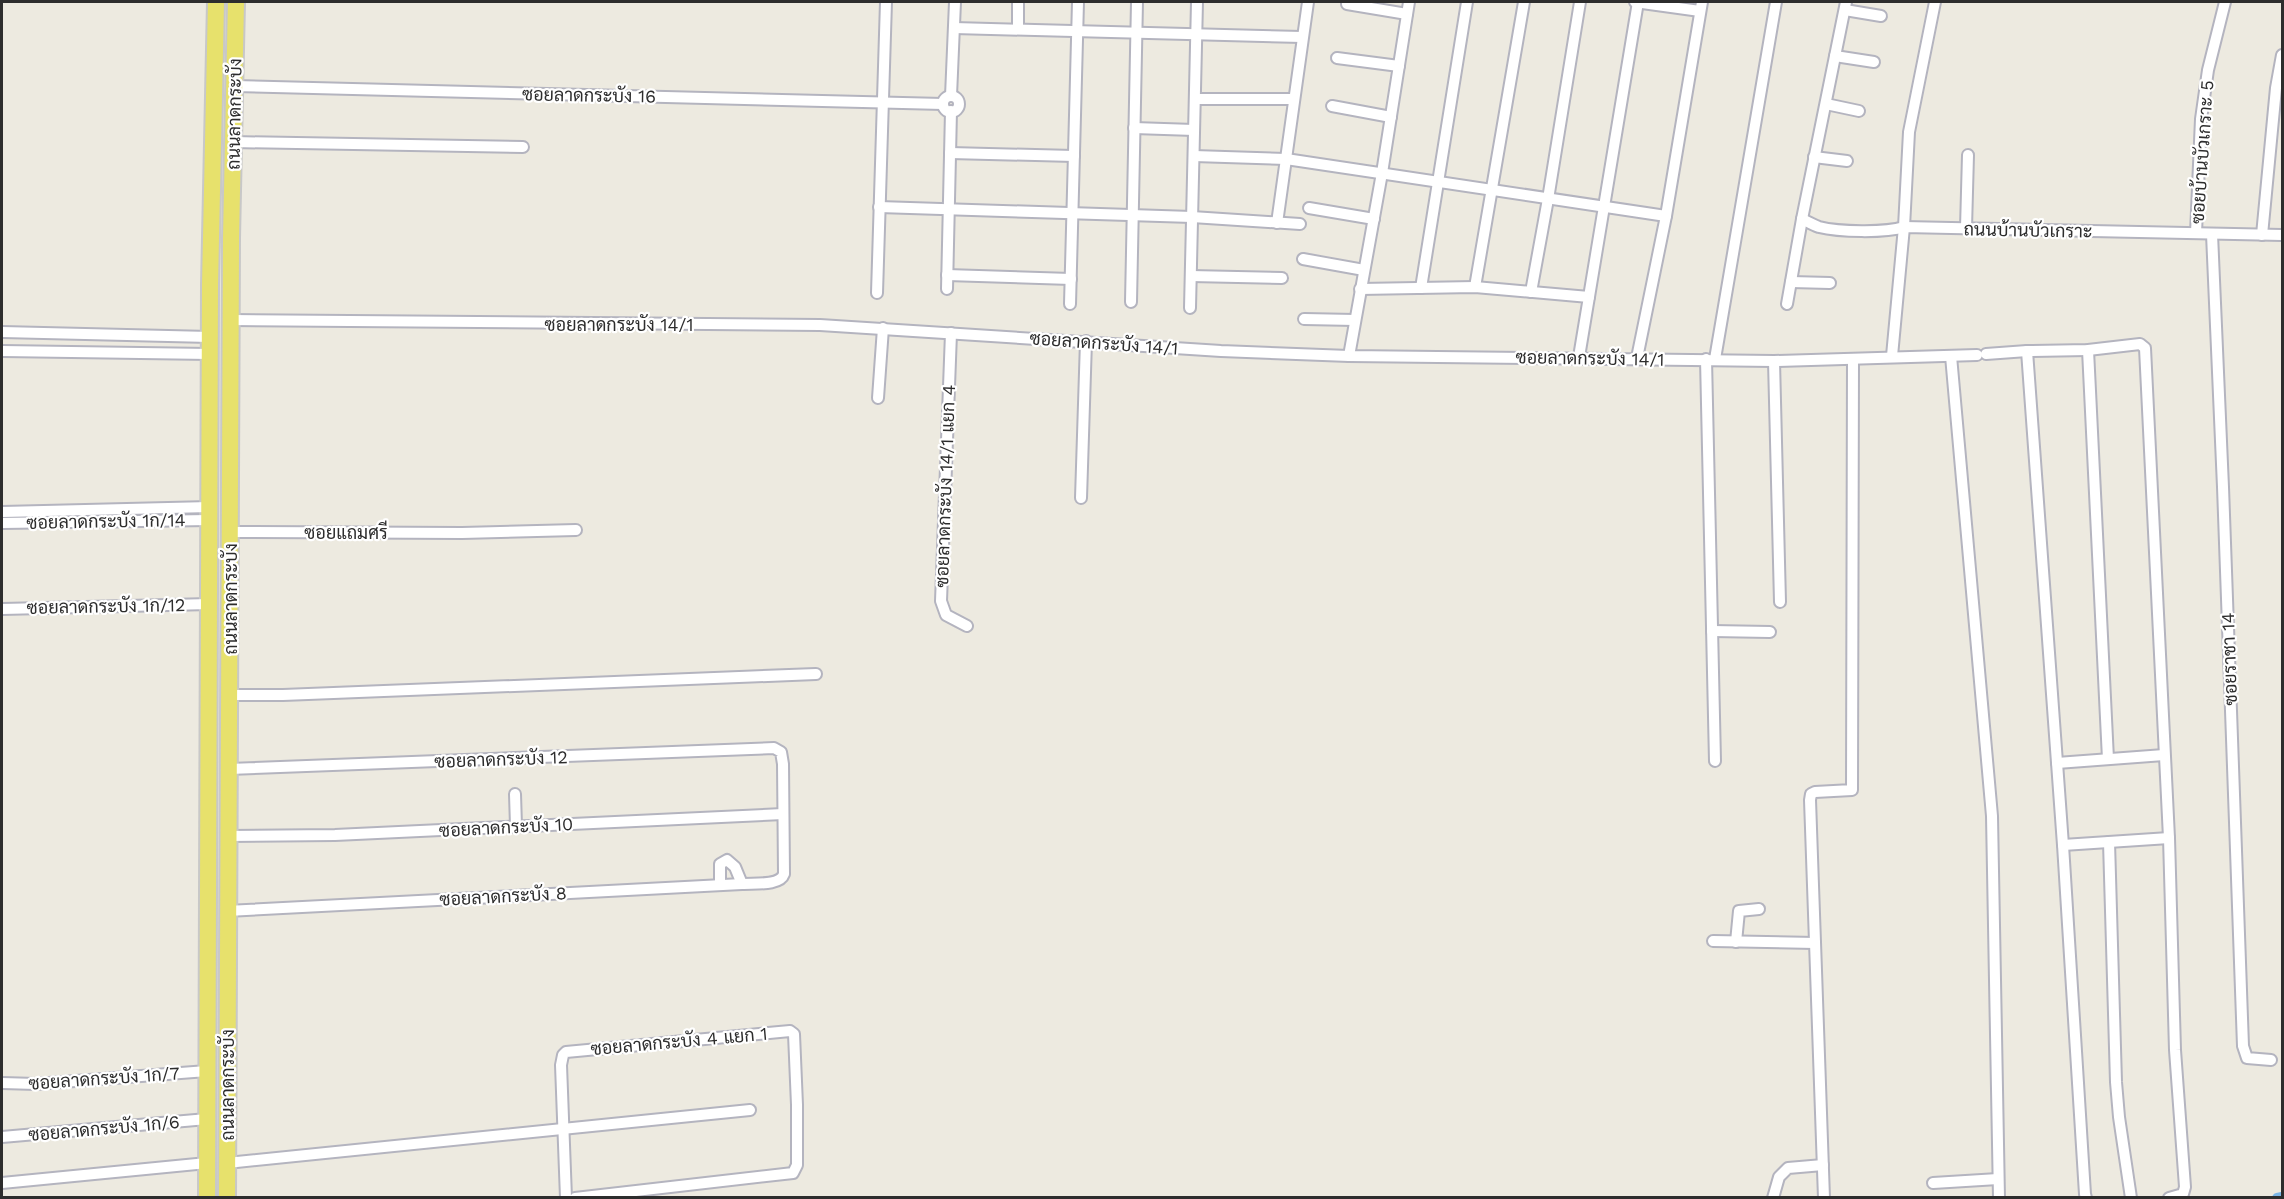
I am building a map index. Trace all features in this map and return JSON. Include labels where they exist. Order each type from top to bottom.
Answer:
[{"type":"main road","name":"ถนนลาดกระบัง","points":[[207,1197],[210,336],[216,2]]},
{"type":"main road","name":"ถนนลาดกระบัง","points":[[227,1197],[231,320],[236,2]]},
{"type":"main road","points":[[210,513],[231,519]]},
{"type":"street","points":[[877,293],[886,2]]},
{"type":"street","points":[[947,289],[949,104],[955,2]]},
{"type":"street","points":[[1018,2],[1018,30]]},
{"type":"street","points":[[1070,304],[1078,2]]},
{"type":"street","points":[[1131,302],[1137,2]]},
{"type":"street","points":[[1190,308],[1197,2]]},
{"type":"street","points":[[1277,223],[1308,2]]},
{"type":"street","points":[[1349,356],[1382,173],[1409,2]]},
{"type":"street","points":[[1421,288],[1467,2]]},
{"type":"street","points":[[1475,287],[1524,2]]},
{"type":"street","points":[[1531,292],[1580,2]]},
{"type":"street","points":[[1579,357],[1606,206],[1637,2],[1701,6],[1666,216],[1637,358]]},
{"type":"street","points":[[1714,761],[1710,359],[1776,2]]},
{"type":"street","points":[[1892,356],[1904,227],[1909,132],[1935,2]]},
{"type":"street","name":"ซอยบ้านบัวเกราะ 5","points":[[2196,233],[2201,118],[2208,70],[2225,2]]},
{"type":"street","points":[[1347,4],[1407,14]]},
{"type":"street","points":[[1787,304],[1846,6],[1881,16]]},
{"type":"street","points":[[954,28],[1302,37]]},
{"type":"street","points":[[2262,235],[2276,88],[2283,55]]},
{"type":"street","points":[[1835,56],[1874,62]]},
{"type":"street","points":[[1337,58],[1399,66]]},
{"type":"street","name":"ซอยลาดกระบัง 16","points":[[234,86],[949,104]]},
{"type":"street","points":[[1195,99],[1294,99]]},
{"type":"street","points":[[1826,104],[1859,111]]},
{"type":"street","points":[[1332,106],[1391,117]]},
{"type":"street","points":[[1134,128],[1194,130]]},
{"type":"street","points":[[233,142],[523,147]]},
{"type":"street","points":[[950,153],[1074,156]]},
{"type":"street","points":[[1966,228],[1968,155]]},
{"type":"street","points":[[1194,156],[1286,159],[1666,216]]},
{"type":"street","points":[[1815,157],[1847,160]]},
{"type":"street","points":[[879,207],[1192,217],[1300,224]]},
{"type":"street","points":[[1309,208],[1374,219]]},
{"type":"street","name":"ถนนบ้านบัวเกราะ","points":[[1802,219],[1816,226],[1827,228],[1892,231],[1904,227],[2283,235]]},
{"type":"street","name":"ซอยราชา 14","points":[[2212,234],[2243,1046],[2247,1058],[2271,1060]]},
{"type":"street","points":[[1302,260],[1364,270]]},
{"type":"street","points":[[947,275],[1071,279]]},
{"type":"street","points":[[1191,276],[1282,278]]},
{"type":"street","points":[[1791,282],[1830,283]]},
{"type":"street","points":[[1360,289],[1475,287],[1589,297]]},
{"type":"street","points":[[1304,319],[1355,320]]},
{"type":"street","name":"ซอยลาดกระบัง 14/1","points":[[231,320],[820,325],[1221,351],[1349,356],[1774,361],[1892,356],[1944,358],[2028,351],[2088,350],[2140,344],[2145,348],[2164,755]]},
{"type":"street","points":[[878,398],[883,328]]},
{"type":"street","points":[[2,332],[210,336]]},
{"type":"street","name":"ซอยลาดกระบัง 14/1 แยก 4","points":[[951,333],[941,602],[946,615],[967,626]]},
{"type":"street","points":[[1081,498],[1086,341]]},
{"type":"street","points":[[2088,350],[2108,759]]},
{"type":"street","points":[[2,351],[210,354]]},
{"type":"street","points":[[2028,351],[2086,1197]]},
{"type":"street","points":[[1951,356],[1992,816],[1999,1197]]},
{"type":"street","points":[[1824,1197],[1811,794],[1852,790],[1853,359]]},
{"type":"street","points":[[1774,361],[1780,602]]},
{"type":"street","points":[[101,509],[101,522]]},
{"type":"street","points":[[2,512],[101,509],[210,513]]},
{"type":"street","name":"ซอยลาดกระบัง 1ก/14","points":[[2,523],[101,522],[210,513]]},
{"type":"street","name":"ซอยแถมศรี","points":[[231,519],[462,533],[576,530]]},
{"type":"street","name":"ซอยลาดกระบัง 1ก/12","points":[[2,609],[210,604]]},
{"type":"street","points":[[1712,632],[1770,632]]},
{"type":"street","points":[[230,695],[816,674]]},
{"type":"street","name":"ซอยลาดกระบัง 12","points":[[229,768],[774,748],[782,756],[783,814]]},
{"type":"street","points":[[2057,764],[2164,755],[2169,838],[2175,1050],[2185,1188],[2183,1194],[2169,1197]]},
{"type":"street","points":[[515,794],[516,826]]},
{"type":"street","name":"ซอยลาดกระบัง 10","points":[[228,836],[335,835],[783,814]]},
{"type":"street","name":"ซอยลาดกระบัง 8","points":[[227,911],[778,881],[784,874],[783,814]]},
{"type":"street","points":[[2063,845],[2169,838]]},
{"type":"street","points":[[2109,842],[2116,1082],[2131,1197]]},
{"type":"street","points":[[720,885],[719,867],[727,860],[735,867],[742,884]]},
{"type":"street","points":[[1736,942],[1739,911],[1759,909]]},
{"type":"street","points":[[1713,941],[1815,943]]},
{"type":"street","name":"ซอยลาดกระบัง 4 แยก 1","points":[[566,1197],[561,1065],[566,1052],[790,1031],[794,1034],[797,1165],[790,1174],[575,1197]]},
{"type":"street","name":"ซอยลาดกระบัง 1ก/7","points":[[2,1083],[36,1084],[207,1071]]},
{"type":"street","points":[[227,1163],[750,1110]]},
{"type":"street","name":"ซอยลาดกระบัง 1ก/6","points":[[2,1137],[207,1119]]},
{"type":"street","points":[[2,1183],[207,1162]]},
{"type":"street","points":[[1773,1197],[1779,1177],[1788,1168],[1823,1165]]},
{"type":"street","points":[[1933,1183],[1998,1179]]},
{"type":"waterway","points":[[2277,1198],[2282,1197]]}]
